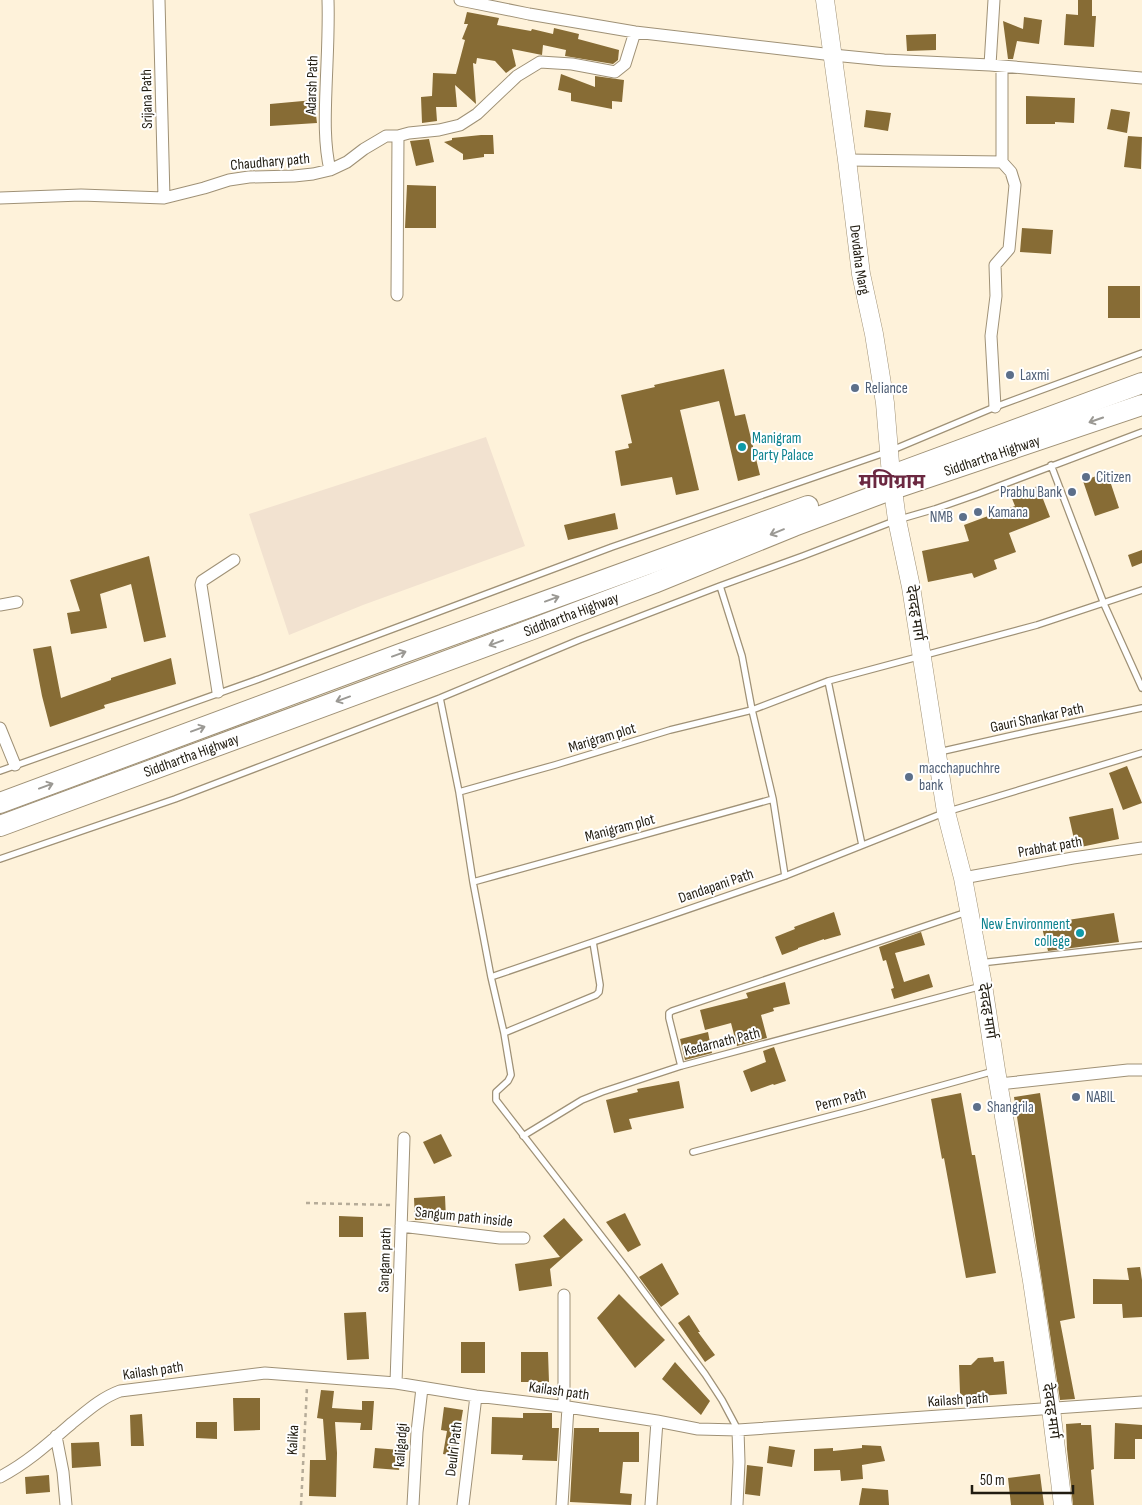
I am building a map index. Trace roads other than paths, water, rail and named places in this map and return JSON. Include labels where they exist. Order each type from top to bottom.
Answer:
[{"type":"highway","name":"Siddhartha Highway","points":[[0,826],[654,583],[794,526],[892,482],[1142,383]]},
{"type":"highway","name":"Siddhartha Highway","points":[[0,803],[400,654],[892,482],[1142,405]]},
{"type":"main road","name":"Devdaha Marg","points":[[825,0],[861,274],[874,334],[885,403],[892,482],[898,520]]},
{"type":"main road","name":"देवदह मार्ग","points":[[898,520],[911,587],[946,812],[963,878],[983,985],[1032,1281],[1063,1505]]},
{"type":"street","name":"Srijana Path","points":[[159,0],[164,198]]},
{"type":"street","name":"Adarsh Path","points":[[328,0],[329,26],[325,117],[327,158],[330,170]]},
{"type":"street","points":[[460,0],[635,32],[833,55],[884,60],[990,65],[1142,78]]},
{"type":"street","points":[[990,65],[994,0]]},
{"type":"street","name":"Chaudhary path","points":[[0,198],[81,195],[164,198],[229,180],[249,177],[294,176],[330,170],[347,162],[386,136],[439,130],[460,125],[477,114],[517,76],[540,62],[572,64],[615,72],[625,64],[635,32]]},
{"type":"street","points":[[995,407],[990,336],[996,296],[996,265],[1009,248],[1015,185],[1011,172],[1002,162],[1002,67]]},
{"type":"street","points":[[397,295],[398,136]]},
{"type":"street","points":[[847,160],[1002,162]]},
{"type":"street","points":[[218,692],[201,585],[202,581],[234,560]]},
{"type":"street","points":[[0,605],[17,602]]},
{"type":"street","points":[[0,728],[15,765]]},
{"type":"street","name":"Prabhat path","points":[[963,878],[1072,858],[1142,848]]},
{"type":"street","points":[[997,1077],[1142,1070]]},
{"type":"street","name":"Sangam path","points":[[396,1383],[404,1138]]},
{"type":"street","name":"Sangum path inside","points":[[401,1226],[500,1238],[524,1238]]},
{"type":"street","points":[[562,1505],[566,1407],[564,1295]]},
{"type":"street","name":"Kailash path","points":[[0,1476],[18,1467],[94,1405],[120,1390],[258,1373],[396,1383],[476,1396],[566,1407],[698,1429],[738,1430],[1142,1402]]},
{"type":"street","name":"kaligadgi","points":[[413,1505],[416,1432],[422,1388]]},
{"type":"street","name":"Deulri Path","points":[[463,1505],[476,1396]]},
{"type":"street","points":[[651,1505],[657,1421]]},
{"type":"street","points":[[737,1505],[738,1430]]},
{"type":"street","points":[[56,1436],[63,1472],[66,1505]]},
{"type":"lane","points":[[0,771],[259,679],[612,547],[890,451],[995,407],[1142,354]]},
{"type":"lane","points":[[0,859],[175,799],[440,698],[579,640],[720,586],[898,520],[978,494],[1142,432]]},
{"type":"lane","points":[[1050,466],[1104,604],[1142,688]]},
{"type":"lane","points":[[720,586],[742,656],[752,710],[773,799],[785,876]]},
{"type":"lane","name":"Marigram plot","points":[[459,792],[670,730],[752,710],[828,682],[1037,625],[1142,590]]},
{"type":"lane","points":[[828,682],[862,845]]},
{"type":"lane","points":[[440,698],[459,792],[473,882],[511,1075],[508,1081],[496,1092],[496,1100],[622,1262],[705,1374],[738,1430]]},
{"type":"lane","name":"Gauri Shankar Path","points":[[937,753],[1142,708]]},
{"type":"lane","name":"Dandapani Path","points":[[491,977],[785,876],[946,812],[1142,753]]},
{"type":"lane","name":"Manigram plot","points":[[473,882],[773,799]]},
{"type":"lane","name":"Kedarnath Path","points":[[969,911],[672,1011],[669,1018],[681,1066],[983,985]]},
{"type":"lane","points":[[504,1033],[596,995],[599,992],[600,985],[593,942]]},
{"type":"lane","points":[[979,964],[1142,945]]},
{"type":"lane","points":[[523,1136],[582,1100],[681,1066]]},
{"type":"lane","name":"Perm Path","points":[[693,1152],[861,1108],[997,1077]]},
{"type":"place","name":"Laxmi","points":[[1010,375]]},
{"type":"place","name":"Reliance","points":[[855,388]]},
{"type":"place","name":"Manigram Party Palace","points":[[742,447]]},
{"type":"place","name":"Citizen","points":[[1086,477]]},
{"type":"place","name":"Prabhu Bank","points":[[1072,492]]},
{"type":"place","name":"Kamana","points":[[978,512]]},
{"type":"place","name":"NMB","points":[[963,517]]},
{"type":"place","name":"macchapuchhre bank","points":[[909,777]]},
{"type":"place","name":"New Environment college","points":[[1080,933]]},
{"type":"place","name":"NABIL","points":[[1076,1097]]},
{"type":"place","name":"Shangrila","points":[[977,1107]]},
{"type":"district","name":"मणिग्राम","points":[[892,482]]}]
